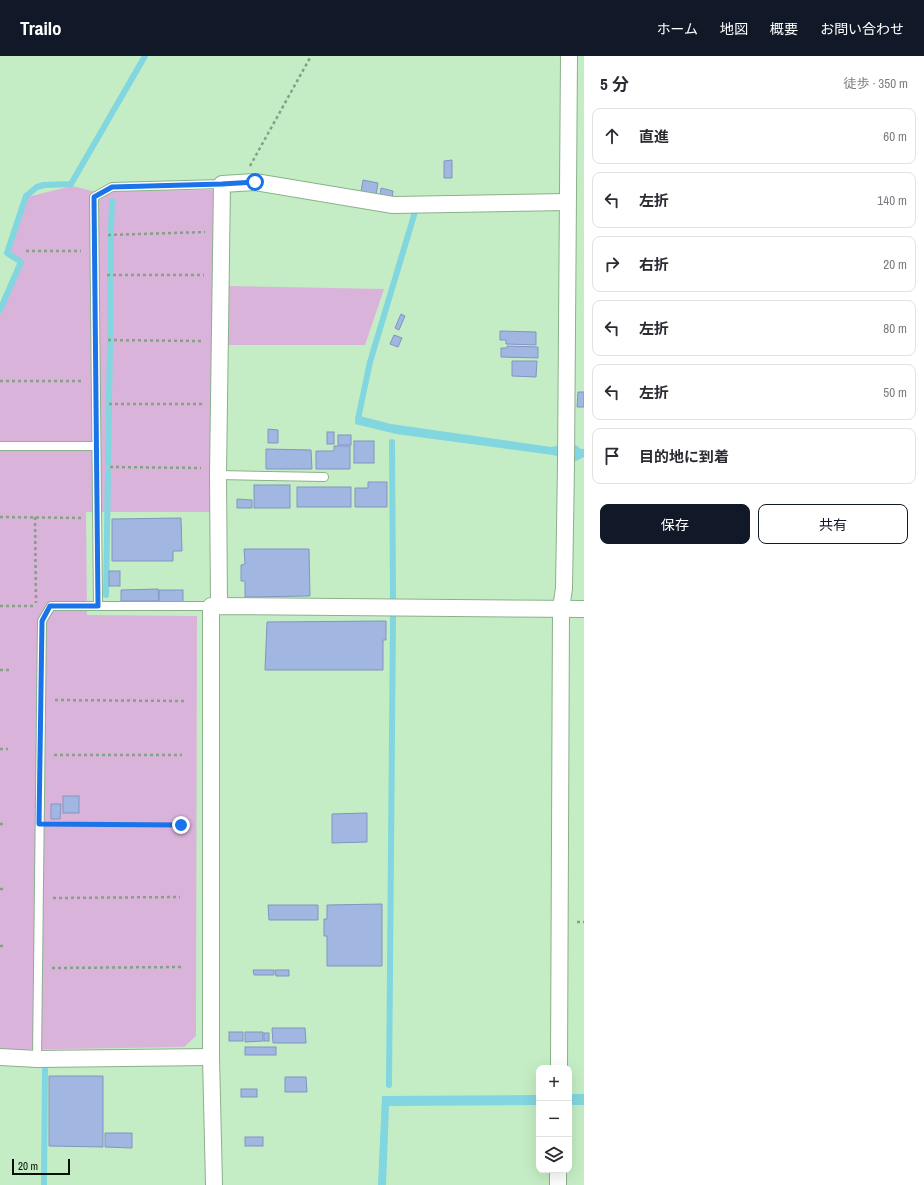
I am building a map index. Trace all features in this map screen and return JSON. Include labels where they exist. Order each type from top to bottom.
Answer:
[{"type":"street","points":[[559,1065],[561,609],[564,588],[566,465],[568,56]]},
{"type":"street","points":[[214,1185],[211,1057],[215,606],[222,184],[255,182],[393,205],[567,202]]},
{"type":"street","points":[[215,606],[584,609]]},
{"type":"street","points":[[0,1057],[37,1059],[211,1057]]},
{"type":"street","points":[[558,1173],[558,1185]]},
{"type":"lane","points":[[98,606],[94,197],[112,187],[222,184]]},
{"type":"lane","points":[[0,446],[96,446]]},
{"type":"lane","points":[[218,472],[324,477]]},
{"type":"lane","points":[[37,1059],[42,621],[50,606],[215,606]]},
{"type":"path","points":[[240,183],[311,56]]},
{"type":"path","points":[[94,235],[221,232]]},
{"type":"path","points":[[26,251],[95,251]]},
{"type":"path","points":[[95,275],[220,275]]},
{"type":"path","points":[[95,339],[220,342]]},
{"type":"path","points":[[0,381],[95,381]]},
{"type":"path","points":[[96,404],[219,404]]},
{"type":"path","points":[[96,467],[218,472]]},
{"type":"path","points":[[0,517],[97,518]]},
{"type":"path","points":[[35,518],[36,606],[44,617]]},
{"type":"path","points":[[0,606],[36,606]]},
{"type":"path","points":[[0,670],[11,670]]},
{"type":"path","points":[[41,699],[186,701]]},
{"type":"path","points":[[0,749],[8,749]]},
{"type":"path","points":[[40,755],[182,755]]},
{"type":"path","points":[[0,824],[6,824]]},
{"type":"path","points":[[39,824],[181,825]]},
{"type":"path","points":[[0,889],[6,889]]},
{"type":"path","points":[[39,898],[180,897]]},
{"type":"path","points":[[0,946],[5,946]]},
{"type":"path","points":[[38,968],[181,967]]},
{"type":"shaded area","points":[[72,186],[92,191],[212,190],[215,193],[210,512],[86,512],[87,615],[197,616],[196,1036],[184,1047],[0,1050],[0,314],[23,262],[8,253],[27,197]]},
{"type":"shaded area","points":[[226,286],[384,289],[365,345],[224,345]]},
{"type":"water","points":[[356,415],[391,424],[551,447],[573,443],[581,449],[584,449],[584,457],[574,462],[553,455],[396,434],[355,424]]},
{"type":"water","points":[[572,1094],[584,1094],[584,1105],[572,1105]]},
{"type":"water","points":[[536,1095],[536,1105],[389,1106],[386,1185],[378,1185],[382,1096]]},
{"type":"building","points":[[452,160],[452,178],[444,178],[444,161]]},
{"type":"building","points":[[363,180],[378,183],[376,195],[361,192]]},
{"type":"building","points":[[381,188],[393,191],[392,198],[380,195]]},
{"type":"building","points":[[401,314],[405,316],[399,330],[395,328]]},
{"type":"building","points":[[500,331],[536,332],[536,345],[506,344],[506,340],[500,340]]},
{"type":"building","points":[[394,335],[402,338],[398,347],[390,344]]},
{"type":"building","points":[[507,346],[538,347],[538,358],[501,357],[501,348],[507,348]]},
{"type":"building","points":[[512,361],[537,361],[536,377],[512,376]]},
{"type":"building","points":[[578,392],[584,392],[584,407],[577,407]]},
{"type":"building","points":[[268,429],[278,430],[278,443],[268,443]]},
{"type":"building","points":[[327,432],[334,432],[334,444],[327,444]]},
{"type":"building","points":[[338,435],[351,435],[351,445],[338,445]]},
{"type":"building","points":[[354,441],[374,441],[374,463],[354,463]]},
{"type":"building","points":[[334,446],[350,446],[350,469],[316,469],[316,451],[334,451]]},
{"type":"building","points":[[266,449],[311,450],[312,469],[266,469]]},
{"type":"building","points":[[368,482],[387,482],[387,507],[355,507],[355,488],[368,488]]},
{"type":"building","points":[[254,485],[290,485],[290,508],[254,508]]},
{"type":"building","points":[[297,487],[351,487],[351,507],[297,507]]},
{"type":"building","points":[[237,499],[252,500],[252,508],[237,508]]},
{"type":"building","points":[[181,518],[182,551],[173,551],[173,561],[112,561],[112,519]]},
{"type":"building","points":[[244,549],[309,549],[310,596],[245,597],[245,581],[241,581],[241,565],[245,564]]},
{"type":"building","points":[[109,571],[120,571],[120,586],[109,586]]},
{"type":"building","points":[[158,589],[159,601],[121,601],[121,590]]},
{"type":"building","points":[[159,590],[183,590],[183,602],[159,602]]},
{"type":"building","points":[[386,621],[386,640],[383,640],[383,670],[265,670],[267,622]]},
{"type":"building","points":[[63,796],[79,796],[79,813],[63,813]]},
{"type":"building","points":[[51,804],[61,804],[60,819],[51,819]]},
{"type":"building","points":[[367,813],[367,842],[332,843],[332,814]]},
{"type":"building","points":[[382,904],[382,966],[327,966],[327,936],[324,936],[324,919],[327,919],[327,905]]},
{"type":"building","points":[[268,905],[318,905],[318,920],[269,920]]},
{"type":"building","points":[[253,970],[274,970],[274,975],[254,975]]},
{"type":"building","points":[[275,970],[289,970],[289,976],[276,976]]},
{"type":"building","points":[[272,1028],[305,1028],[306,1043],[273,1043]]},
{"type":"building","points":[[229,1032],[243,1032],[243,1041],[229,1041]]},
{"type":"building","points":[[245,1032],[263,1032],[263,1041],[245,1042]]},
{"type":"building","points":[[264,1033],[269,1033],[269,1041],[264,1041]]},
{"type":"building","points":[[245,1047],[276,1047],[276,1055],[245,1055]]},
{"type":"building","points":[[49,1076],[103,1076],[103,1147],[49,1146]]},
{"type":"building","points":[[285,1077],[306,1077],[307,1092],[285,1092]]},
{"type":"building","points":[[241,1089],[257,1089],[257,1097],[241,1097]]},
{"type":"building","points":[[105,1133],[132,1133],[132,1148],[105,1147]]},
{"type":"building","points":[[245,1137],[263,1137],[263,1146],[245,1146]]},
{"type":"waterway","points":[[0,310],[21,262],[7,253],[26,196],[37,187],[44,185],[71,184],[145,56]]},
{"type":"waterway","points":[[111,231],[112,201]]},
{"type":"waterway","points":[[360,420],[358,419],[370,362],[415,212]]},
{"type":"waterway","points":[[111,237],[111,272]]},
{"type":"waterway","points":[[110,278],[110,337]]},
{"type":"waterway","points":[[109,400],[110,343]]},
{"type":"waterway","points":[[108,464],[109,406]]},
{"type":"waterway","points":[[392,442],[393,598]]},
{"type":"waterway","points":[[106,595],[108,471]]},
{"type":"waterway","points":[[389,1085],[393,617]]},
{"type":"waterway","points":[[44,1185],[45,1069]]},
{"type":"route","points":[[181,825],[39,824],[42,621],[50,606],[98,606],[94,197],[112,187],[255,182]]}]
